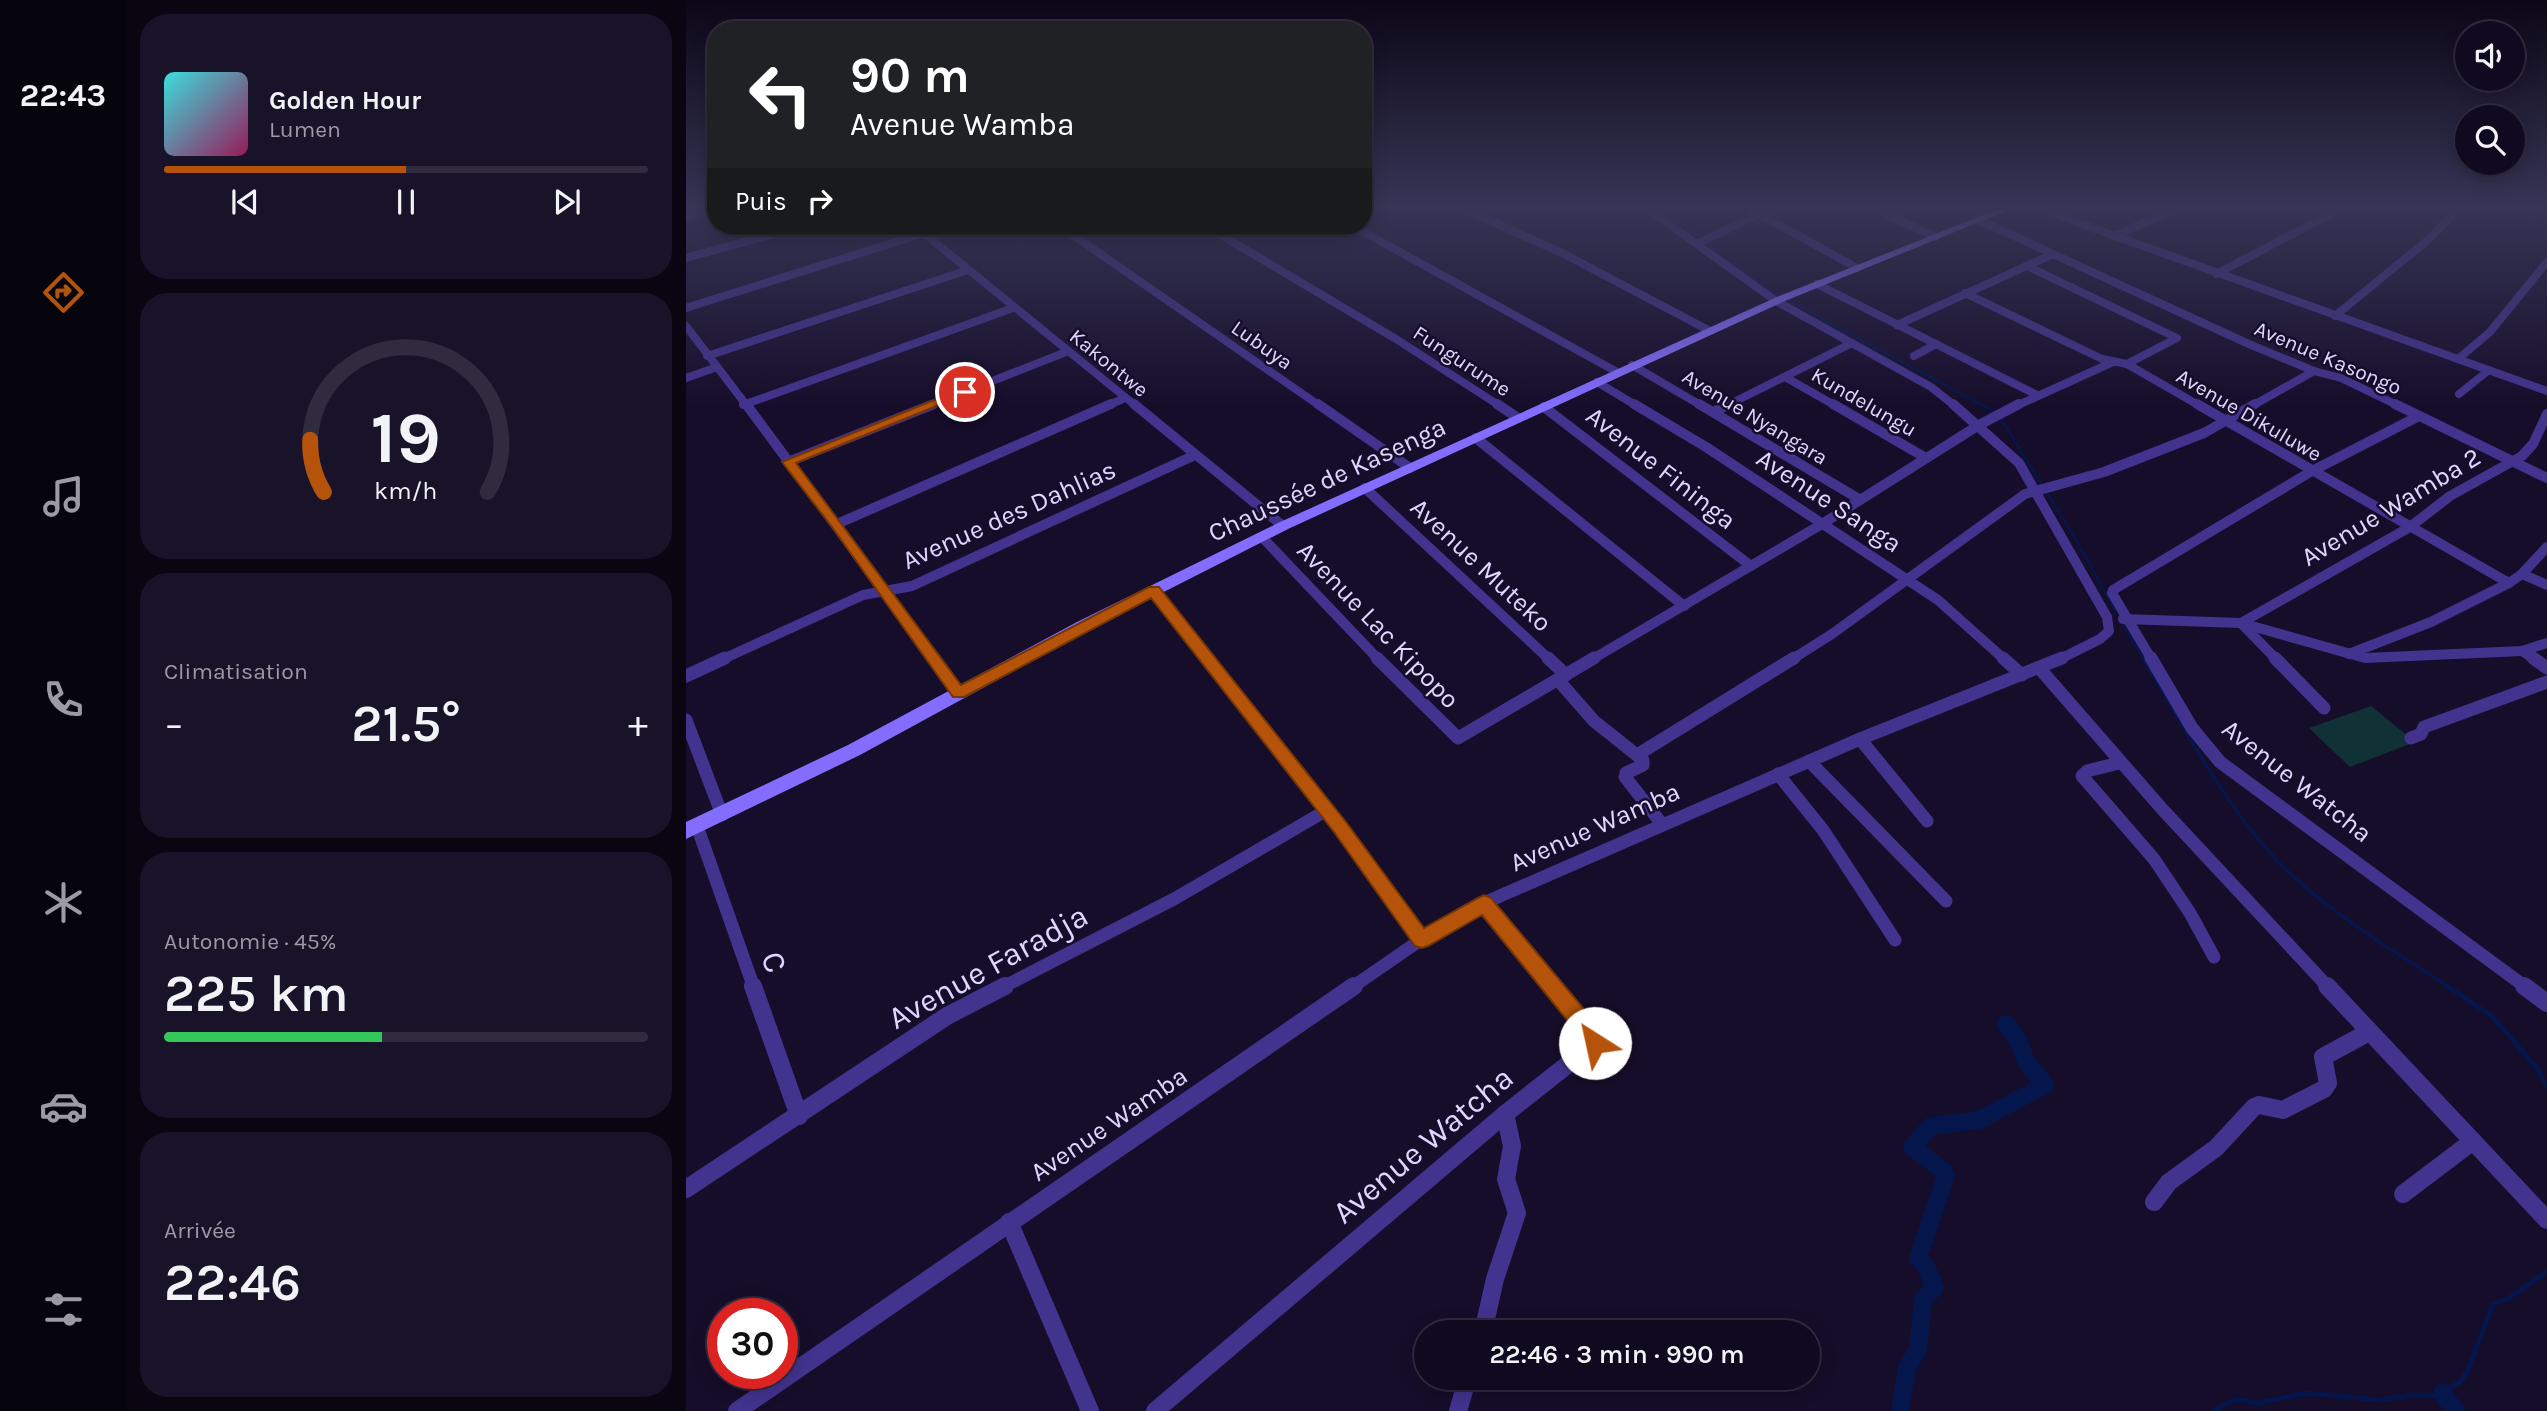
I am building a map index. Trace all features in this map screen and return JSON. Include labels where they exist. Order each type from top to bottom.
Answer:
[{"type":"main road","name":"Chaussée de Kasenga","points":[[691,829],[854,750],[1154,590],[1283,526],[1632,365],[1840,275]]},
{"type":"street","points":[[686,308],[791,275]]},
{"type":"street","points":[[707,356],[953,275]]},
{"type":"street","name":"Kakontwe","points":[[974,275],[1283,526]]},
{"type":"street","name":"Lubuya","points":[[1131,275],[1410,468]]},
{"type":"street","name":"Fungurume","points":[[1288,275],[1396,339],[1518,418]]},
{"type":"street","points":[[1441,275],[1617,372]]},
{"type":"street","points":[[1604,275],[1710,331]]},
{"type":"street","points":[[1746,275],[1852,343],[1931,387],[1979,425],[2013,457],[2041,488],[2107,617],[2241,623],[2347,654],[2389,659],[2522,651],[2547,643]]},
{"type":"street","points":[[1897,325],[2007,275]]},
{"type":"street","points":[[2045,275],[2177,338],[2127,364]]},
{"type":"street","name":"Avenue Kasongo","points":[[2096,275],[2314,371],[2341,378],[2547,478]]},
{"type":"street","points":[[2218,275],[2547,391]]},
{"type":"street","points":[[2335,316],[2385,275]]},
{"type":"street","points":[[2458,359],[2490,332],[2537,275]]},
{"type":"street","points":[[1817,284],[2037,395]]},
{"type":"street","name":"Avenue Dikuluwe","points":[[1965,293],[2113,362],[2127,364],[2509,583]]},
{"type":"street","points":[[743,405],[1013,308]]},
{"type":"street","points":[[686,326],[743,405],[836,524],[959,693]]},
{"type":"street","points":[[1714,412],[1852,343]]},
{"type":"street","points":[[1914,356],[1936,344]]},
{"type":"street","points":[[788,462],[1066,352]]},
{"type":"street","points":[[1662,824],[1625,777],[1626,773],[1644,762],[1594,721],[1562,677],[1822,524],[1979,425],[2037,395],[2113,362]]},
{"type":"street","name":"Avenue Nyangara","points":[[1632,365],[1859,499]]},
{"type":"street","points":[[686,378],[717,367]]},
{"type":"street","points":[[2459,394],[2489,370]]},
{"type":"street","points":[[1637,755],[1761,680],[2041,488],[2104,472],[2227,422],[2314,371]]},
{"type":"street","name":"Kundelungu","points":[[1785,377],[1926,458]]},
{"type":"street","name":"Avenue Sanga","points":[[1597,382],[1706,447],[1908,580],[1956,614],[2022,675]]},
{"type":"street","points":[[836,524],[1125,398]]},
{"type":"street","name":"Avenue Fininga","points":[[1544,407],[1751,566]]},
{"type":"street","name":"Avenue Wamba 2","points":[[2241,623],[2410,527],[2450,496],[2513,461],[2533,444],[2547,414]]},
{"type":"street","name":"Avenue Watcha","points":[[2419,416],[2312,471],[2113,590],[2113,595],[2192,728],[2220,762],[2547,1003]]},
{"type":"street","points":[[1476,438],[1684,606]]},
{"type":"street","name":"Avenue des Dahlias","points":[[686,676],[863,594],[912,586],[1195,455]]},
{"type":"street","name":"Avenue Muteko","points":[[1365,488],[1562,677]]},
{"type":"street","name":"Avenue Lac Kipopo","points":[[1262,537],[1454,736],[1466,735],[1562,677]]},
{"type":"street","points":[[2347,654],[2431,622],[2509,583],[2522,574],[2547,547]]},
{"type":"street","points":[[2522,574],[2547,585]]},
{"type":"street","points":[[1154,590],[1327,810],[1422,939]]},
{"type":"street","name":"Avenue Wamba","points":[[737,1411],[1422,939],[1484,904],[1662,824],[1860,739],[2039,669],[2100,639],[2110,628],[2107,617]]},
{"type":"street","points":[[2241,623],[2324,708]]},
{"type":"street","points":[[2522,651],[2547,668]]},
{"type":"street","points":[[2039,669],[2119,763],[2547,1220]]},
{"type":"street","points":[[2411,738],[2421,734],[2424,727],[2547,682]]},
{"type":"street","points":[[686,720],[722,815]]},
{"type":"street","points":[[1860,739],[1927,821]]},
{"type":"street","points":[[1809,761],[1946,901]]},
{"type":"street","points":[[2119,763],[2087,771],[2082,776],[2154,859],[2190,913],[2214,957]]},
{"type":"street","points":[[1778,774],[1823,830],[1895,940]]},
{"type":"street","name":"Avenue Faradja","points":[[686,1189],[947,1016],[1174,899],[1327,810]]},
{"type":"street","name":"C","points":[[691,829],[799,1116]]},
{"type":"street","name":"Avenue Watcha","points":[[1155,1411],[1505,1114],[1591,1047],[1595,1040],[1484,904]]},
{"type":"street","points":[[2154,1202],[2165,1183],[2175,1173],[2197,1162],[2218,1146],[2254,1107],[2259,1105],[2283,1110],[2324,1089],[2328,1083],[2323,1056],[2369,1032]]},
{"type":"street","points":[[1486,1320],[1495,1279],[1515,1227],[1517,1213],[1506,1179],[1512,1146],[1505,1114]]},
{"type":"street","points":[[2403,1194],[2473,1141]]},
{"type":"street","points":[[1009,1222],[1090,1411]]},
{"type":"street","points":[[1458,1411],[1464,1390]]},
{"type":"green space","points":[[2371,706],[2415,742],[2350,767],[2309,728]]},
{"type":"waterway","points":[[1749,275],[1769,290],[1993,411]]},
{"type":"waterway","points":[[2000,417],[2075,538],[2115,610]]},
{"type":"waterway","points":[[2122,623],[2144,660]]},
{"type":"waterway","points":[[2143,658],[2218,784],[2271,854],[2334,910],[2450,988]]},
{"type":"waterway","points":[[2450,988],[2492,1016],[2536,1067],[2547,1086]]},
{"type":"waterway","points":[[1900,1411],[1907,1367],[1918,1350],[1923,1300],[1935,1287],[1926,1267],[1918,1258],[1946,1176],[1944,1171],[1912,1147],[1931,1126],[1979,1120],[2045,1085],[2027,1063],[2016,1036],[2006,1024]]},
{"type":"waterway","points":[[2213,1411],[2235,1399],[2258,1403],[2306,1393],[2380,1400],[2413,1395],[2436,1396],[2460,1382],[2468,1370],[2493,1304],[2507,1299],[2547,1272]]},
{"type":"waterway","points":[[2442,1393],[2456,1411]]},
{"type":"route","points":[[965,392],[788,462],[959,693],[1154,590],[1340,827],[1422,939],[1484,904],[1591,1034],[1595,1043]]}]
